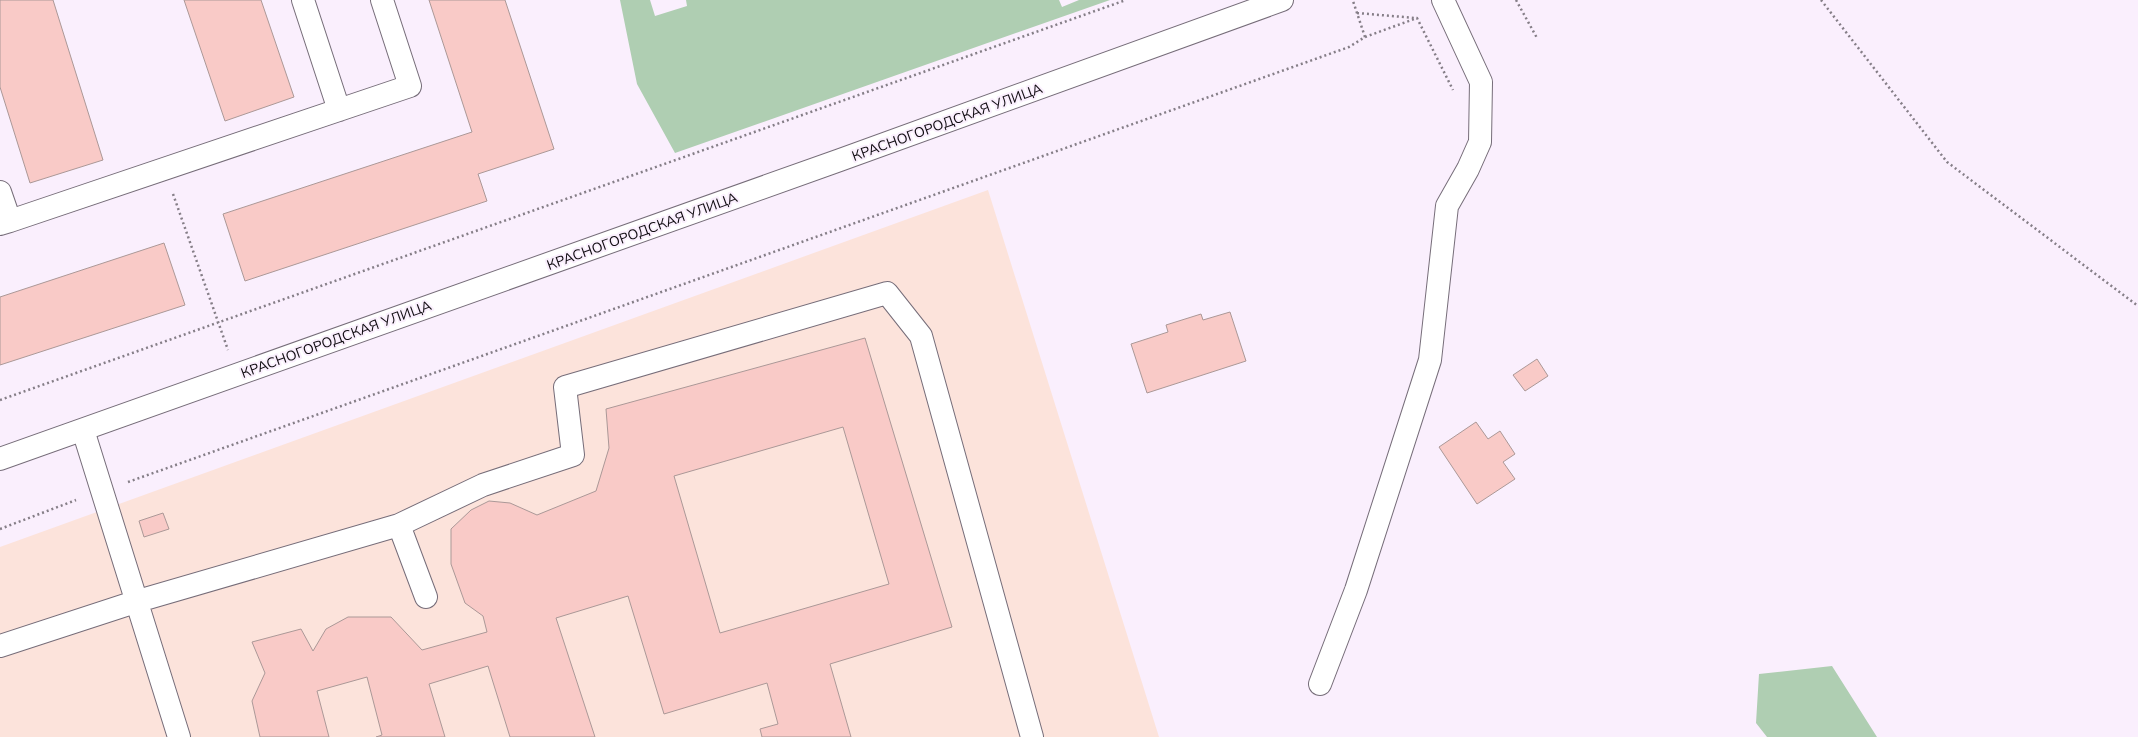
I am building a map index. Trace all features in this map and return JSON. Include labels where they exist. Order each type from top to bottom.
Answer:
[{"type":"street","points":[[303,0],[339,110]]},
{"type":"street","points":[[0,192],[5,223],[410,86],[382,0]]},
{"type":"street","name":"КРАСНОГОРОДСКАЯ УЛИЦА","points":[[0,459],[840,160],[1282,0]]},
{"type":"street","points":[[1320,684],[1356,590],[1430,360],[1447,206],[1468,169],[1480,142],[1481,82],[1443,0]]},
{"type":"street","points":[[0,646],[138,601],[399,525],[483,485],[573,455],[565,387],[887,293],[921,336],[1032,737]]},
{"type":"street","points":[[83,430],[138,601],[179,737]]},
{"type":"street","points":[[399,525],[426,597]]},
{"type":"path","points":[[0,400],[219,324],[1126,0]]},
{"type":"path","points":[[1516,0],[1537,38]]},
{"type":"path","points":[[1821,0],[1947,162],[2138,306]]},
{"type":"path","points":[[1353,1],[1365,37]]},
{"type":"path","points":[[1357,13],[1417,18]]},
{"type":"path","points":[[0,529],[103,490],[1349,47],[1365,37],[1417,18]]},
{"type":"path","points":[[1417,18],[1451,88]]},
{"type":"path","points":[[164,169],[231,356]]},
{"type":"shaded area","points":[[988,190],[1159,737],[0,737],[0,547]]},
{"type":"green space","points":[[620,0],[650,0],[655,16],[687,6],[686,0],[1059,0],[1062,7],[1079,0],[1110,0],[675,153],[637,84]]},
{"type":"green space","points":[[1832,666],[1877,737],[1767,737],[1756,723],[1759,674]]},
{"type":"building","points":[[0,0],[53,0],[103,160],[30,183],[0,87]]},
{"type":"building","points":[[184,0],[261,0],[294,97],[225,121]]},
{"type":"building","points":[[429,0],[505,0],[554,149],[478,174],[487,201],[245,281],[223,214],[472,132]]},
{"type":"building","points":[[164,243],[185,305],[0,365],[0,297]]},
{"type":"building","points":[[1230,312],[1246,361],[1147,393],[1131,344],[1168,332],[1166,325],[1201,314],[1203,320]]},
{"type":"building","points":[[865,338],[952,627],[830,664],[851,737],[762,737],[760,729],[778,724],[767,683],[664,714],[628,596],[556,618],[595,737],[510,737],[488,666],[429,684],[445,737],[376,737],[382,735],[367,677],[317,691],[329,737],[260,737],[252,701],[265,673],[252,642],[301,629],[313,651],[326,629],[348,617],[391,617],[422,650],[487,632],[483,616],[465,603],[451,564],[451,529],[471,510],[489,501],[510,503],[537,515],[596,491],[609,448],[606,409]],"holes":[[[843,427],[889,584],[720,633],[674,476]]]},
{"type":"building","points":[[1537,359],[1548,376],[1525,391],[1513,375]]},
{"type":"building","points":[[1476,422],[1488,439],[1500,431],[1515,454],[1503,462],[1515,479],[1477,504],[1439,447]]},
{"type":"building","points":[[163,513],[169,529],[144,537],[139,521]]}]
